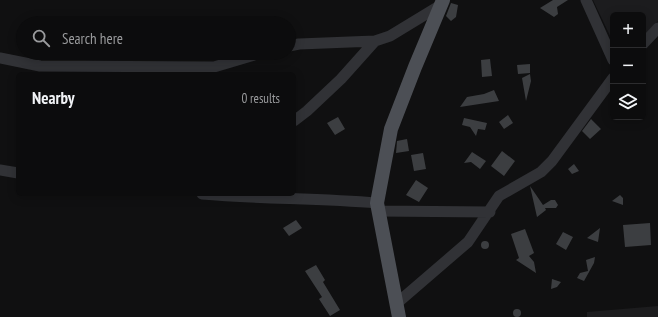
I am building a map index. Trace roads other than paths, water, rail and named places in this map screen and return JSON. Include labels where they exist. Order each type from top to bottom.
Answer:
[{"type":"main road","points":[[398,310],[377,207],[391,130],[415,66],[442,2]]},
{"type":"street","points":[[586,0],[610,53]]},
{"type":"street","points":[[296,45],[375,41],[390,36],[442,2]]},
{"type":"street","points":[[646,41],[658,28]]},
{"type":"street","points":[[296,119],[341,79],[375,41]]},
{"type":"street","points":[[0,58],[40,66],[214,67],[238,60]]},
{"type":"street","points":[[398,310],[468,242],[490,212],[499,196],[541,172],[552,161],[610,82]]},
{"type":"street","points":[[0,170],[16,173]]},
{"type":"street","points":[[230,196],[332,200],[377,207],[490,212]]}]
